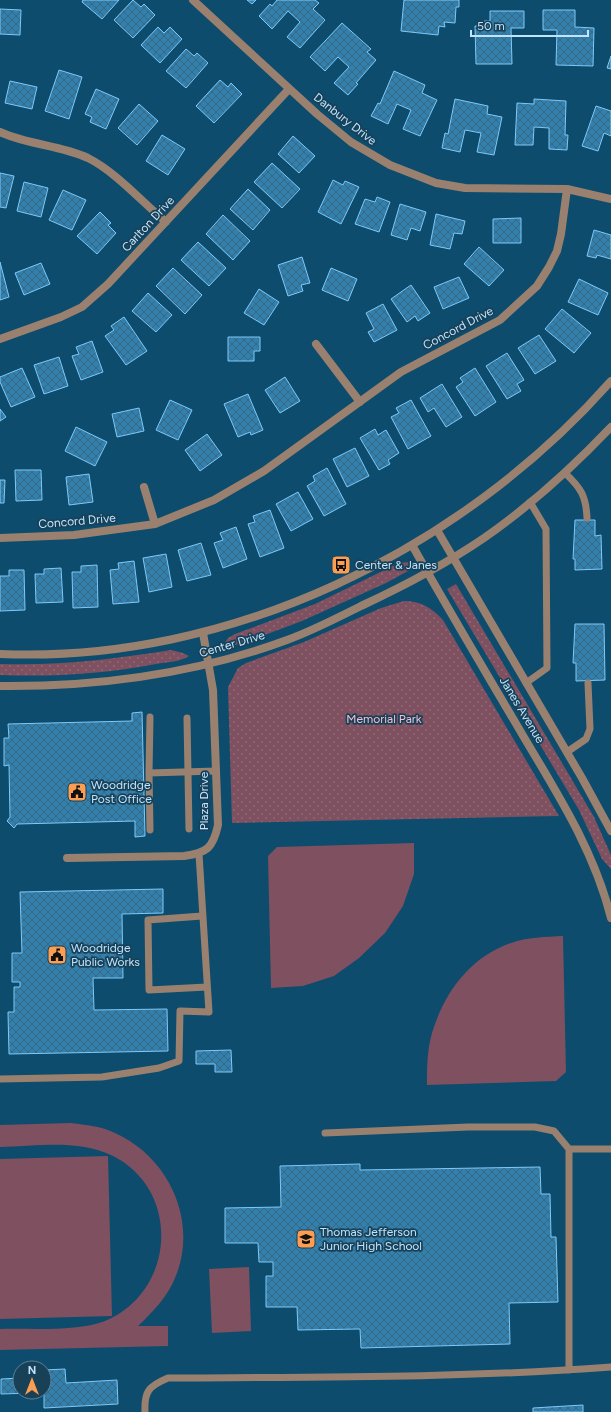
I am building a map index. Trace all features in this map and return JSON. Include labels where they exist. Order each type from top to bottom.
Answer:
[{"type":"street","name":"Danbury Drive","points":[[193,0],[289,89],[351,142],[390,165],[420,178],[465,188],[567,190],[611,199]]},
{"type":"street","name":"Carlton Drive","points":[[0,339],[61,317],[82,307],[108,284],[289,89]]},
{"type":"street","points":[[0,132],[26,141],[71,151],[88,158],[112,175],[166,222]]},
{"type":"street","name":"Concord Drive","points":[[0,538],[74,535],[155,524],[236,488],[264,471],[401,372],[500,320],[537,286],[549,267],[556,251],[561,234],[567,190]]},
{"type":"street","points":[[316,344],[360,402]]},
{"type":"street","points":[[412,545],[437,530],[526,466],[572,423],[611,381]]},
{"type":"street","points":[[453,557],[484,537],[566,473],[611,428]]},
{"type":"street","points":[[144,487],[155,524]]},
{"type":"street","name":"Janes Avenue","points":[[437,530],[611,830]]},
{"type":"street","name":"Janes Avenue","points":[[412,545],[575,824],[591,858],[609,903],[611,918]]},
{"type":"street","name":"Center Drive","points":[[0,654],[47,655],[112,650],[203,632],[278,609],[329,587],[412,545]]},
{"type":"street","name":"Center Drive","points":[[0,686],[30,687],[98,683],[176,671],[210,663],[288,640],[428,573],[453,557]]},
{"type":"street","name":"Plaza Drive","points":[[199,854],[209,848],[215,838],[218,825],[213,690],[210,663],[203,632]]},
{"type":"street","points":[[67,858],[184,856],[199,854]]},
{"type":"lane","points":[[566,473],[583,494],[586,503],[587,518]]},
{"type":"lane","points":[[526,683],[547,668],[546,529],[530,502]]},
{"type":"lane","points":[[567,752],[586,739],[590,729],[588,683]]},
{"type":"lane","points":[[150,717],[150,830]]},
{"type":"lane","points":[[187,718],[189,829]]},
{"type":"lane","points":[[149,773],[216,771]]},
{"type":"lane","points":[[0,1079],[102,1077],[159,1068],[179,1061],[180,1011],[209,1012],[199,854]]},
{"type":"lane","points":[[202,916],[148,920],[149,990],[208,987]]},
{"type":"lane","points":[[325,1133],[468,1127],[535,1127],[554,1131],[569,1149],[569,1370]]},
{"type":"lane","points":[[569,1149],[611,1149]]},
{"type":"lane","points":[[145,1412],[144,1401],[147,1390],[168,1378],[407,1376],[569,1370],[611,1366]]},
{"type":"green space","points":[[411,562],[419,565],[386,583],[302,621],[249,641],[221,649],[228,638],[235,634],[315,604],[399,563]]},
{"type":"green space","points":[[456,584],[594,817],[611,855],[611,869],[602,859],[579,810],[447,589]]},
{"type":"green space","name":"Memorial Park","points":[[404,601],[416,602],[426,606],[443,620],[559,816],[232,823],[228,687],[238,668],[246,663],[304,642],[381,608]]},
{"type":"green space","points":[[171,650],[189,656],[182,660],[173,662],[98,672],[39,676],[0,675],[0,664],[65,663]]},
{"type":"green space","points":[[414,843],[414,874],[403,906],[385,933],[359,958],[334,976],[303,986],[271,988],[268,856],[277,847]]},
{"type":"green space","points":[[563,936],[566,1072],[556,1081],[427,1085],[428,1052],[430,1039],[437,1018],[451,991],[471,967],[496,949],[511,943],[530,938]]},
{"type":"green space","points":[[71,1123],[104,1129],[115,1133],[134,1144],[151,1158],[164,1175],[174,1194],[181,1214],[183,1235],[182,1257],[172,1285],[164,1298],[138,1326],[168,1326],[168,1346],[0,1350],[0,1329],[68,1328],[81,1327],[105,1321],[128,1307],[145,1288],[156,1265],[161,1241],[159,1216],[151,1192],[135,1172],[113,1156],[86,1147],[72,1145],[43,1145],[0,1147],[0,1125]]},
{"type":"green space","points":[[108,1156],[112,1316],[0,1319],[0,1159]]},
{"type":"green space","points":[[249,1267],[251,1331],[212,1333],[209,1269]]},
{"type":"building","points":[[83,0],[119,0],[102,19],[82,2]]},
{"type":"building","points":[[133,0],[141,7],[144,4],[155,15],[133,38],[114,20]]},
{"type":"building","points":[[247,0],[256,0],[252,4]]},
{"type":"building","points":[[277,0],[315,0],[319,3],[313,9],[325,20],[300,48],[287,37],[300,22],[288,11],[272,29],[259,16],[270,4],[272,6]]},
{"type":"building","points":[[404,0],[459,0],[459,7],[456,7],[455,23],[444,22],[445,27],[439,26],[438,35],[401,31]]},
{"type":"building","points":[[0,9],[21,10],[20,35],[0,34]]},
{"type":"building","points":[[543,10],[575,10],[575,27],[594,28],[593,66],[556,65],[557,30],[543,30]]},
{"type":"building","points":[[490,11],[524,11],[524,28],[511,28],[512,64],[476,64],[475,26],[484,26],[484,21],[490,21]]},
{"type":"building","points":[[342,23],[371,49],[367,52],[376,60],[356,83],[358,84],[348,95],[334,83],[349,67],[338,57],[325,71],[310,57]]},
{"type":"building","points":[[158,27],[164,33],[170,27],[182,39],[160,63],[141,45]]},
{"type":"building","points":[[186,49],[194,56],[197,53],[208,63],[186,88],[166,71]]},
{"type":"building","points":[[611,56],[611,69],[607,68]]},
{"type":"building","points":[[59,70],[82,77],[69,119],[45,111]]},
{"type":"building","points":[[394,71],[425,85],[422,93],[437,100],[420,136],[403,129],[411,110],[397,104],[388,124],[371,116],[378,103],[380,104]]},
{"type":"building","points":[[220,80],[228,87],[231,83],[242,94],[214,123],[196,106]]},
{"type":"building","points":[[10,81],[37,87],[32,109],[5,103]]},
{"type":"building","points":[[96,89],[119,99],[106,129],[90,122],[92,117],[85,114]]},
{"type":"building","points":[[455,99],[488,106],[487,114],[502,117],[494,155],[477,152],[481,133],[465,130],[460,152],[442,148],[445,133],[448,134]]},
{"type":"building","points":[[534,99],[566,101],[565,135],[568,135],[567,150],[549,149],[549,128],[534,127],[533,145],[515,145],[517,103],[534,104]]},
{"type":"building","points":[[139,104],[158,121],[137,145],[118,128]]},
{"type":"building","points":[[596,106],[611,111],[611,136],[604,133],[598,151],[582,146]]},
{"type":"building","points":[[162,135],[185,149],[168,175],[146,161]]},
{"type":"building","points":[[293,136],[315,156],[299,173],[278,154]]},
{"type":"building","points":[[272,163],[300,189],[282,208],[254,182]]},
{"type":"building","points":[[0,173],[14,176],[6,208],[0,207]]},
{"type":"building","points":[[333,180],[343,185],[345,181],[359,187],[341,224],[318,212]]},
{"type":"building","points":[[24,182],[48,188],[41,217],[17,211]]},
{"type":"building","points":[[248,189],[270,210],[253,230],[230,209]]},
{"type":"building","points":[[63,190],[86,200],[72,230],[49,220]]},
{"type":"building","points":[[377,197],[390,202],[379,232],[355,224],[365,199],[375,202]]},
{"type":"building","points":[[400,204],[426,212],[420,231],[411,228],[407,240],[391,235]]},
{"type":"building","points":[[100,212],[111,223],[108,225],[116,233],[97,254],[77,236]]},
{"type":"building","points":[[436,214],[465,221],[462,234],[454,233],[450,249],[430,245]]},
{"type":"building","points":[[223,215],[250,241],[233,260],[206,234]]},
{"type":"building","points":[[521,218],[521,243],[493,243],[493,219]]},
{"type":"building","points":[[594,230],[611,235],[611,259],[597,255],[596,258],[587,256]]},
{"type":"building","points":[[198,242],[226,268],[209,286],[181,260]]},
{"type":"building","points":[[479,247],[504,270],[489,286],[464,264]]},
{"type":"building","points":[[302,257],[310,283],[301,285],[303,291],[288,296],[278,265]]},
{"type":"building","points":[[0,262],[9,297],[0,300]]},
{"type":"building","points":[[41,263],[50,284],[24,295],[15,273]]},
{"type":"building","points":[[173,268],[202,295],[185,314],[156,286]]},
{"type":"building","points":[[331,268],[357,279],[348,301],[322,290]]},
{"type":"building","points":[[459,277],[469,298],[443,309],[434,287]]},
{"type":"building","points":[[579,279],[608,293],[598,315],[568,302]]},
{"type":"building","points":[[411,285],[430,313],[418,321],[415,316],[407,322],[391,299]]},
{"type":"building","points":[[259,289],[279,302],[264,325],[244,313]]},
{"type":"building","points":[[148,293],[172,315],[156,332],[132,311]]},
{"type":"building","points":[[383,304],[397,330],[374,342],[368,332],[374,329],[366,313]]},
{"type":"building","points":[[562,309],[591,333],[574,353],[545,329]]},
{"type":"building","points":[[124,317],[147,351],[126,365],[105,336],[114,330],[111,326]]},
{"type":"building","points":[[539,335],[556,361],[535,374],[518,348]]},
{"type":"building","points":[[228,337],[260,337],[260,351],[254,351],[254,361],[228,361]]},
{"type":"building","points":[[92,341],[103,372],[81,380],[72,356],[79,354],[76,347]]},
{"type":"building","points":[[507,353],[524,380],[517,384],[521,391],[507,399],[486,366]]},
{"type":"building","points":[[59,357],[68,386],[44,394],[34,365]]},
{"type":"building","points":[[22,368],[35,397],[11,407],[0,382],[0,377]]},
{"type":"building","points":[[475,368],[496,402],[475,416],[456,387],[463,382],[460,378]]},
{"type":"building","points":[[285,377],[300,401],[280,413],[265,390]]},
{"type":"building","points":[[442,384],[462,417],[446,427],[434,408],[428,412],[420,398]]},
{"type":"building","points":[[248,394],[263,430],[251,435],[250,432],[238,437],[224,404]]},
{"type":"building","points":[[170,400],[192,410],[178,440],[156,430]]},
{"type":"building","points":[[411,400],[431,436],[408,449],[391,417],[399,413],[396,408]]},
{"type":"building","points":[[139,408],[144,431],[117,437],[112,414]]},
{"type":"building","points":[[0,409],[6,417],[0,421]]},
{"type":"building","points":[[76,427],[107,442],[95,466],[65,451]]},
{"type":"building","points":[[375,429],[378,435],[386,430],[399,453],[388,460],[390,464],[379,470],[360,438]]},
{"type":"building","points":[[207,434],[222,455],[200,471],[185,450]]},
{"type":"building","points":[[355,448],[369,476],[347,487],[333,459]]},
{"type":"building","points":[[327,468],[346,504],[324,516],[307,486],[315,481],[313,476]]},
{"type":"building","points":[[15,470],[41,470],[42,500],[16,501]]},
{"type":"building","points":[[89,474],[93,502],[69,505],[66,477]]},
{"type":"building","points":[[0,480],[5,480],[4,503],[0,503]]},
{"type":"building","points":[[298,492],[313,519],[291,531],[276,504]]},
{"type":"building","points":[[270,510],[284,548],[260,557],[248,524],[255,522],[253,516]]},
{"type":"building","points":[[575,520],[595,520],[595,536],[601,535],[602,569],[575,570],[575,559],[573,559]]},
{"type":"building","points":[[236,527],[247,559],[223,568],[214,543],[223,540],[220,533]]},
{"type":"building","points":[[201,543],[211,575],[187,581],[178,550]]},
{"type":"building","points":[[166,554],[172,587],[149,592],[143,558]]},
{"type":"building","points":[[134,561],[139,602],[113,604],[110,570],[119,569],[118,563]]},
{"type":"building","points":[[97,565],[98,607],[73,608],[72,572],[81,572],[81,566]]},
{"type":"building","points":[[61,568],[63,602],[36,603],[35,574],[44,574],[44,569]]},
{"type":"building","points":[[9,570],[24,570],[25,610],[0,611],[0,576],[9,576]]},
{"type":"building","points":[[575,624],[604,624],[605,680],[576,681],[576,663],[573,663]]},
{"type":"building","name":"Woodridge Post Office","points":[[142,712],[145,836],[135,837],[135,821],[17,824],[14,828],[7,821],[10,817],[9,765],[4,766],[4,738],[9,738],[8,724],[132,721],[132,713]]},
{"type":"building","points":[[163,889],[163,913],[122,914],[123,978],[93,978],[94,1010],[167,1009],[168,1051],[9,1054],[8,1012],[14,1012],[14,987],[20,987],[20,982],[12,982],[12,953],[22,953],[20,892]]},
{"type":"building","points":[[231,1050],[232,1072],[215,1072],[215,1064],[196,1064],[196,1051]]},
{"type":"building","points":[[360,1164],[360,1170],[540,1167],[541,1194],[550,1194],[551,1237],[556,1237],[558,1302],[509,1303],[510,1344],[361,1348],[360,1329],[298,1330],[297,1307],[266,1307],[266,1276],[273,1276],[273,1262],[259,1262],[258,1243],[225,1243],[225,1208],[281,1207],[280,1166]]},
{"type":"building","points":[[65,1369],[66,1383],[117,1380],[118,1404],[44,1408],[44,1400],[52,1400],[52,1370]]},
{"type":"building","points":[[12,1378],[12,1394],[1,1394],[1,1379]]},
{"type":"building","points":[[583,1405],[583,1412],[533,1412],[533,1408]]},
{"type":"place","name":"Center & Janes","points":[[341,565]]},
{"type":"place","name":"Woodridge Post Office","points":[[77,792]]},
{"type":"place","name":"Woodridge Public Works","points":[[57,955]]},
{"type":"place","name":"Thomas Jefferson Junior High School","points":[[306,1239]]}]
